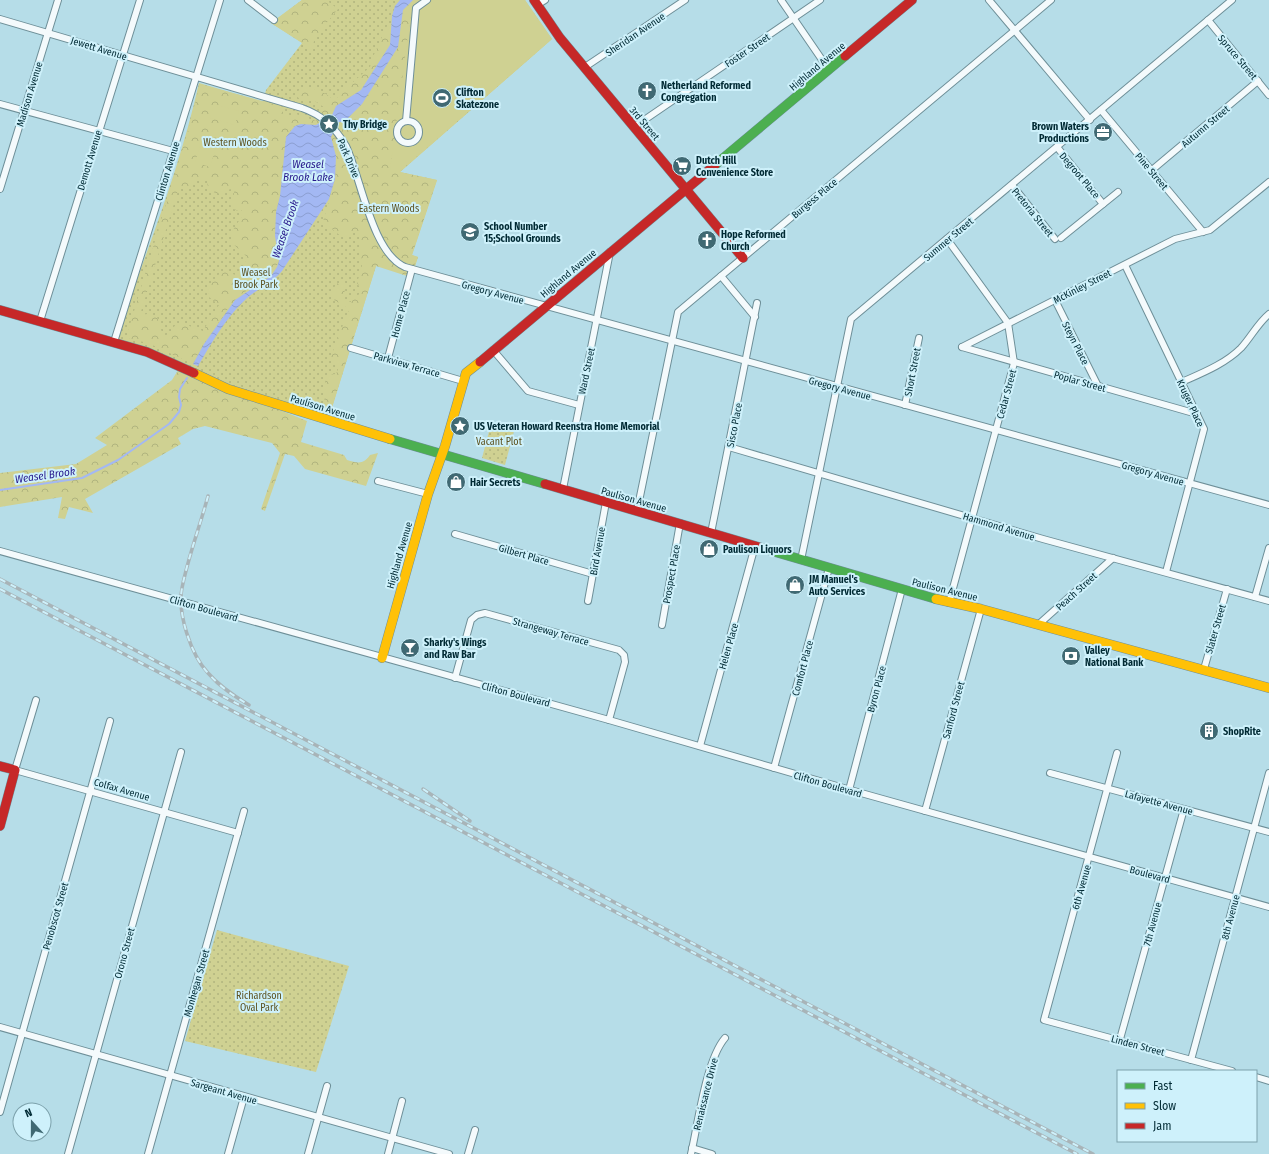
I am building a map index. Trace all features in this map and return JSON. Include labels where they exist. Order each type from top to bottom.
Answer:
[{"type":"main road","name":"Highland Avenue","points":[[382,658],[428,494],[442,455],[466,373],[912,0]]},
{"type":"main road","name":"3rd Street","points":[[539,2],[560,38],[743,258]]},
{"type":"main road","name":"Paulison Avenue","points":[[0,310],[153,354],[228,389],[442,455],[711,532],[949,603],[981,609],[1040,624],[1269,688]]},
{"type":"main road","name":"Colfax Avenue","points":[[0,766],[15,770]]},
{"type":"main road","points":[[0,826],[15,770]]},
{"type":"street","name":"Madison Avenue","points":[[0,189],[58,0]]},
{"type":"street","name":"Demott Avenue","points":[[40,321],[140,0]]},
{"type":"street","name":"Clinton Avenue","points":[[114,342],[220,0]]},
{"type":"street","points":[[248,0],[274,20]]},
{"type":"street","points":[[406,121],[416,8],[427,0]]},
{"type":"street","name":"Sheridan Avenue","points":[[585,67],[684,0]]},
{"type":"street","points":[[781,0],[829,70]]},
{"type":"street","name":"Foster Street","points":[[634,127],[820,0]]},
{"type":"street","points":[[989,0],[1090,120]]},
{"type":"street","name":"Burgess Place","points":[[637,511],[678,312],[1051,0]]},
{"type":"street","name":"Summer Street","points":[[801,560],[851,320],[1232,0]]},
{"type":"street","name":"Jewett Avenue","points":[[0,19],[197,77]]},
{"type":"street","name":"Spruce Street","points":[[1208,20],[1269,94]]},
{"type":"street","name":"Park Drive","points":[[197,77],[302,108],[320,115],[338,132],[350,154],[381,244],[391,258],[401,266],[412,270]]},
{"type":"street","name":"Autumn Street","points":[[1152,170],[1258,81]]},
{"type":"street","points":[[0,104],[173,151]]},
{"type":"street","name":"Pine Street","points":[[1101,110],[1203,232]]},
{"type":"street","name":"Degroot Place","points":[[1057,147],[1104,204]]},
{"type":"street","name":"McKinley Street","points":[[962,347],[1175,239],[1210,230],[1269,182]]},
{"type":"street","name":"Pretoria Street","points":[[1012,185],[1058,239],[1104,204]]},
{"type":"street","points":[[1104,204],[1118,192]]},
{"type":"street","name":"Cedar Street","points":[[947,239],[1008,323],[1014,363],[949,603]]},
{"type":"street","name":"Ward Street","points":[[563,489],[610,252]]},
{"type":"street","name":"Kruger Place","points":[[1125,265],[1204,429],[1166,572]]},
{"type":"street","name":"Gregory Avenue","points":[[412,270],[1269,505]]},
{"type":"street","name":"Home Place","points":[[388,358],[412,270]]},
{"type":"street","points":[[721,276],[755,317]]},
{"type":"street","name":"Steyn Place","points":[[1055,300],[1098,386]]},
{"type":"street","name":"Sisco Place","points":[[711,532],[758,303]]},
{"type":"street","points":[[1182,382],[1214,367],[1240,349],[1269,314]]},
{"type":"street","name":"Short Street","points":[[905,405],[919,338]]},
{"type":"street","name":"Poplar Street","points":[[962,347],[1197,414]]},
{"type":"street","name":"Parkview Terrace","points":[[351,348],[463,381]]},
{"type":"street","points":[[493,350],[528,391],[579,405]]},
{"type":"street","name":"Hammond Avenue","points":[[729,447],[972,518],[1269,601]]},
{"type":"street","points":[[378,480],[428,494]]},
{"type":"street","name":"Bird Avenue","points":[[588,601],[606,502]]},
{"type":"street","name":"Prospect Place","points":[[662,625],[680,523]]},
{"type":"street","name":"Gilbert Place","points":[[455,534],[593,574]]},
{"type":"street","name":"Helen Place","points":[[700,746],[755,546]]},
{"type":"street","points":[[1255,597],[1269,548]]},
{"type":"street","name":"Clifton Boulevard","points":[[0,551],[609,720],[849,790],[1032,841]]},
{"type":"street","name":"Peach Street","points":[[1040,624],[1113,558]]},
{"type":"street","name":"Comfort Place","points":[[774,768],[828,568]]},
{"type":"street","name":"Byron Place","points":[[849,790],[902,589]]},
{"type":"street","name":"Slater Street","points":[[1204,669],[1227,589]]},
{"type":"street","name":"Sanford Street","points":[[925,811],[981,609]]},
{"type":"street","name":"Strangeway Terrace","points":[[455,678],[471,620],[477,615],[485,612],[619,650],[624,655],[625,662],[609,720]]},
{"type":"street","points":[[15,770],[36,700]]},
{"type":"street","name":"Penobscot Street","points":[[0,1112],[110,721]]},
{"type":"street","name":"Orono Street","points":[[68,1154],[181,752]]},
{"type":"street","name":"6th Avenue","points":[[1044,1020],[1118,754]]},
{"type":"street","name":"Colfax Avenue","points":[[15,770],[238,833]]},
{"type":"street","name":"Lafayette Avenue","points":[[1050,773],[1269,832]]},
{"type":"street","name":"8th Avenue","points":[[1191,1060],[1269,773]]},
{"type":"street","name":"7th Avenue","points":[[1120,1040],[1184,809]]},
{"type":"street","name":"Monhegan Street","points":[[148,1154],[244,811]]},
{"type":"street","name":"Boulevard","points":[[1032,841],[1269,907]]},
{"type":"street","name":"Linden Street","points":[[1044,1020],[1228,1070]]},
{"type":"street","name":"Sargeant Avenue","points":[[0,1027],[449,1154]]},
{"type":"street","name":"Renaissance Drive","points":[[691,1151],[712,1060],[720,1044],[726,1038]]},
{"type":"street","points":[[1257,1077],[1269,1081]]},
{"type":"street","points":[[308,1154],[327,1086]]},
{"type":"street","points":[[228,1154],[244,1097]]},
{"type":"street","points":[[388,1154],[402,1100]]},
{"type":"street","points":[[468,1154],[475,1130]]},
{"type":"street","points":[[691,1151],[712,1154]]},
{"type":"green space","name":"Weasel Brook Park","points":[[302,0],[525,0],[552,39],[400,172],[437,180],[412,255],[418,257],[414,270],[376,266],[330,414],[228,389],[114,342],[182,149],[199,83],[263,102],[266,90],[302,43],[271,23]]},
{"type":"green space","points":[[302,0],[326,0],[338,9],[315,37],[312,49],[271,23]]},
{"type":"green space","points":[[405,0],[421,0],[412,6],[393,157],[552,39],[400,172],[437,180],[412,255],[418,257],[410,277],[376,266],[330,414],[326,413],[324,406],[326,375],[336,374],[340,365],[330,359],[349,309],[334,300],[332,292],[336,284],[343,282],[345,293],[344,300],[351,302],[353,297],[358,296],[361,289],[357,283],[362,266],[359,231],[342,237],[323,222],[335,179],[316,125],[301,124],[293,127],[286,137],[280,196],[276,212],[275,236],[279,261],[275,269],[268,277],[240,295],[230,306],[203,345],[193,364],[148,343],[126,338],[187,134],[200,84],[281,106],[283,113],[289,118],[296,114],[316,121],[325,108],[309,97],[306,100],[300,100],[297,96],[298,91],[307,88],[322,92],[333,100],[338,97],[339,90],[352,83],[370,67],[372,59],[387,26],[395,29]],"holes":[[[199,179],[207,181],[208,188],[215,193],[224,194],[230,189],[234,191],[234,196],[230,200],[231,208],[238,211],[241,210],[244,213],[233,230],[231,242],[246,256],[244,269],[236,275],[222,271],[208,286],[209,297],[219,305],[203,331],[184,324],[176,324],[169,334],[163,336],[157,317],[146,314],[139,318],[179,187],[190,187]]]},
{"type":"green space","name":"Clifton Skatezone","points":[[421,0],[525,0],[552,39],[399,172],[390,170],[412,6]]},
{"type":"green space","points":[[214,104],[239,111],[235,125],[210,118]]},
{"type":"green space","points":[[202,140],[217,144],[210,167],[195,162]]},
{"type":"green space","points":[[180,367],[228,389],[307,421],[301,442],[344,455],[347,460],[357,462],[363,462],[370,455],[378,453],[366,486],[305,469],[294,456],[285,454],[265,511],[261,509],[280,453],[272,443],[205,426],[193,429],[178,438],[181,444],[85,499],[93,513],[69,507],[65,519],[58,518],[62,497],[0,507],[0,473],[76,464],[107,445],[95,438],[172,380]]},
{"type":"green space","name":"Vacant Plot","points":[[491,424],[514,431],[505,465],[482,458]]},
{"type":"green space","name":"Richardson Oval Park","points":[[217,930],[349,966],[316,1072],[185,1041]]},
{"type":"water","name":"Weasel Brook Lake","points":[[400,0],[413,0],[403,10],[398,47],[362,104],[344,122],[339,122],[331,137],[336,156],[335,179],[329,199],[278,276],[249,297],[237,308],[219,332],[198,366],[193,364],[204,344],[235,300],[271,276],[277,267],[279,261],[275,236],[276,212],[280,196],[286,137],[295,126],[301,124],[316,125],[332,115],[336,106],[361,90],[390,45],[392,16],[395,6]]},
{"type":"waterway","name":"Weasel Brook","points":[[0,490],[82,478],[118,460],[169,424],[179,412],[181,405],[179,397],[180,389],[187,378]]},
{"type":"railway","points":[[208,496],[187,565],[182,588],[181,598],[184,621],[191,645],[202,665],[222,687],[249,705]]},
{"type":"railway","points":[[0,579],[1093,1154]]},
{"type":"railway","points":[[0,589],[1077,1154]]},
{"type":"railway","points":[[423,789],[470,821]]},
{"type":"traffic: fast","points":[[715,165],[845,56]]},
{"type":"traffic: fast","points":[[390,439],[545,484]]},
{"type":"traffic: fast","points":[[762,548],[936,599]]},
{"type":"traffic: slow","points":[[382,658],[428,494],[445,446],[466,373],[480,362]]},
{"type":"traffic: slow","points":[[194,373],[228,389],[390,439]]},
{"type":"traffic: slow","points":[[936,599],[981,609],[1269,688]]},
{"type":"traffic: jam","points":[[534,0],[560,38],[743,258]]},
{"type":"traffic: jam","points":[[845,56],[912,0]]},
{"type":"traffic: jam","points":[[480,362],[715,165]]},
{"type":"traffic: jam","points":[[0,310],[147,352],[194,373]]},
{"type":"traffic: jam","points":[[545,484],[762,548]]},
{"type":"traffic: jam","points":[[0,766],[15,770],[0,826]]},
{"type":"place","name":"Netherland Reformed Congregation","points":[[647,91]]},
{"type":"place","name":"Clifton Skatezone","points":[[442,98]]},
{"type":"place","name":"Thy Bridge","points":[[329,124]]},
{"type":"place","name":"Brown Waters Productions","points":[[1103,132]]},
{"type":"place","name":"Dutch Hill Convenience Store","points":[[682,166]]},
{"type":"place","name":"School Number 15;School Grounds","points":[[470,232]]},
{"type":"place","name":"Hope Reformed Church","points":[[707,240]]},
{"type":"place","name":"US Veteran Howard Reenstra Home Memorial","points":[[460,426]]},
{"type":"place","name":"Hair Secrets","points":[[456,482]]},
{"type":"place","name":"Paulison Liquors","points":[[709,549]]},
{"type":"place","name":"JM Manuel's Auto Services","points":[[795,585]]},
{"type":"place","name":"Sharky's Wings and Raw Bar","points":[[410,648]]},
{"type":"place","name":"Valley National Bank","points":[[1071,656]]},
{"type":"place","name":"ShopRite","points":[[1209,731]]},
{"type":"park label","name":"Western Woods","points":[[235,142]]},
{"type":"park label","name":"Eastern Woods","points":[[389,208]]}]
